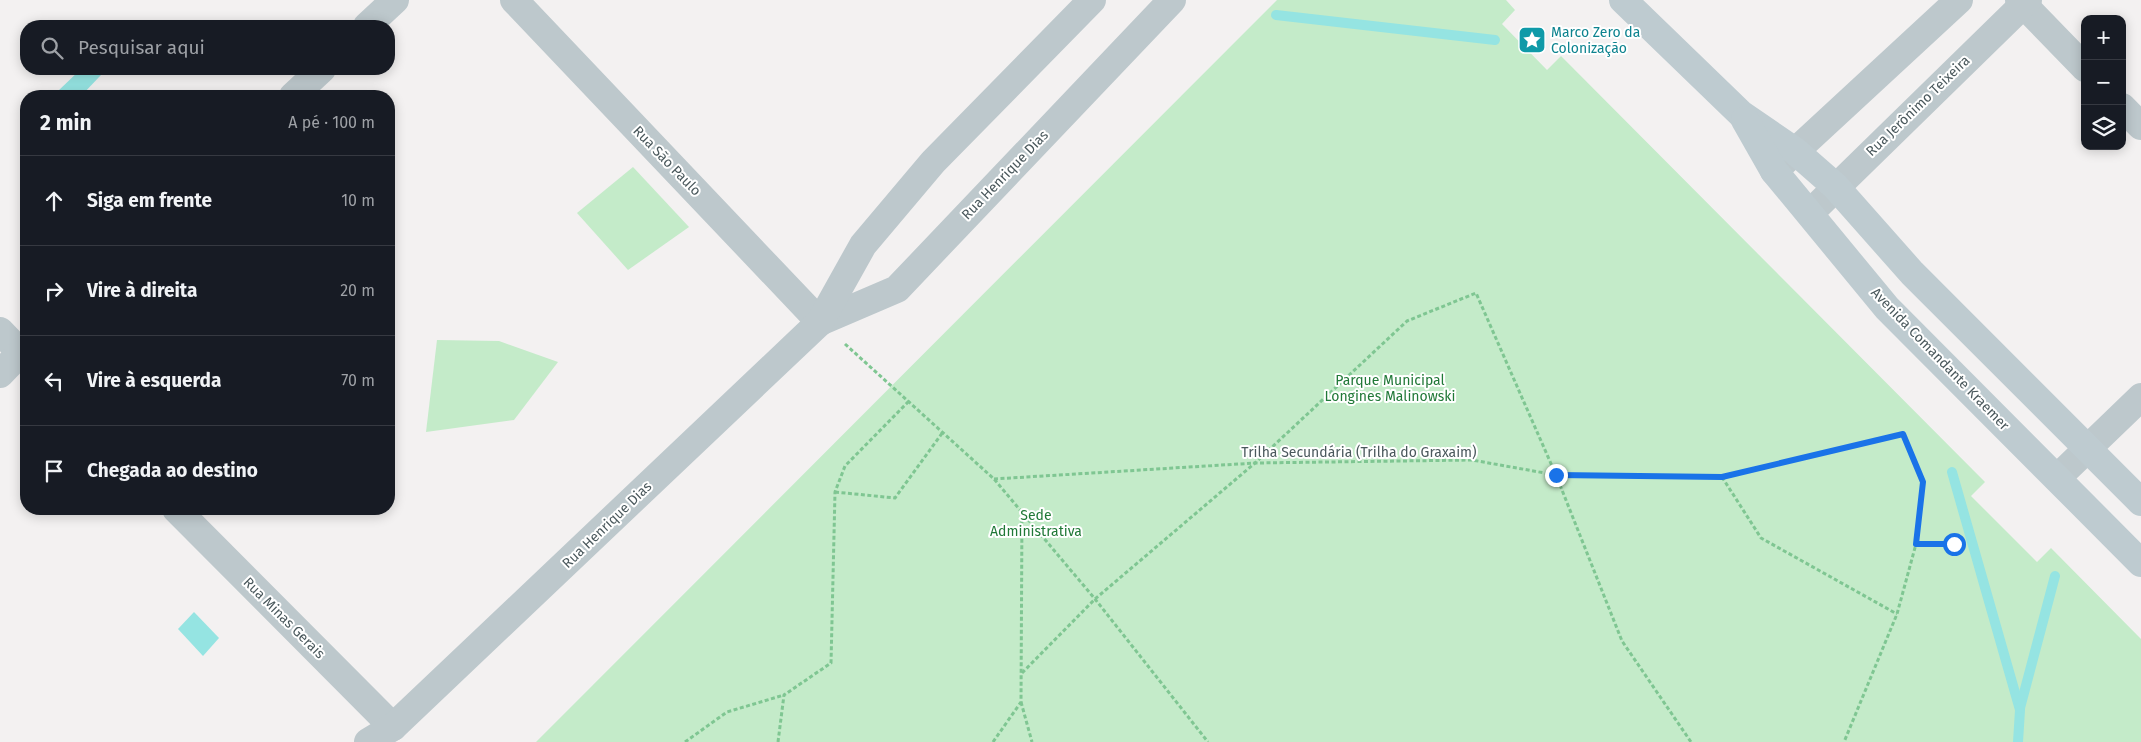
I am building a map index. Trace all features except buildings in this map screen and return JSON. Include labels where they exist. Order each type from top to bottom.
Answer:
[{"type":"main road","name":"Avenida Comandante Kraemer","points":[[1623,0],[1741,114],[1796,151],[1835,186],[1912,273],[2141,502]]},
{"type":"main road","name":"Avenida Comandante Kraemer","points":[[1741,114],[1774,171],[1887,308],[2141,563]]},
{"type":"street","points":[[373,20],[395,0]]},
{"type":"street","name":"Rua São Paulo","points":[[514,0],[820,322]]},
{"type":"street","name":"Rua Henrique Dias","points":[[368,742],[390,735],[820,322],[863,245],[933,162],[1092,0]]},
{"type":"street","name":"Rua Henrique Dias","points":[[820,322],[897,289],[1172,0]]},
{"type":"street","points":[[1774,171],[1959,0]]},
{"type":"street","points":[[2023,1],[2081,64]]},
{"type":"street","name":"Rua Jerônimo Teixeira","points":[[1810,213],[1835,186],[2023,1]]},
{"type":"street","points":[[299,90],[316,75]]},
{"type":"street","points":[[2126,111],[2141,126]]},
{"type":"street","points":[[0,331],[20,349]]},
{"type":"street","points":[[0,374],[20,356]]},
{"type":"street","points":[[2057,478],[2141,397]]},
{"type":"street","name":"Rua Minas Gerais","points":[[182,515],[390,735]]},
{"type":"path","points":[[1022,673],[1095,599],[1255,463],[1407,321],[1476,293],[1556,475],[1622,641],[1691,742]]},
{"type":"path","points":[[820,322],[909,400],[994,479],[1095,599],[1208,742]]},
{"type":"path","points":[[685,742],[727,712],[784,695],[831,663],[835,492],[845,466],[909,400]]},
{"type":"path","points":[[835,492],[894,498],[943,432]]},
{"type":"path","name":"Trilha Secundária (Trilha do Graxaim)","points":[[994,479],[1255,463],[1472,460],[1556,475],[1722,477],[1903,434],[1923,482],[1916,544],[1897,614],[1844,742]]},
{"type":"path","points":[[1722,477],[1761,538],[1897,614]]},
{"type":"path","points":[[1022,510],[1021,702],[1032,742]]},
{"type":"path","points":[[1916,544],[1954,544]]},
{"type":"path","points":[[778,742],[784,695]]},
{"type":"path","points":[[993,742],[1021,702]]},
{"type":"green space","name":"Parque Municipal Longines Malinowski","points":[[1277,0],[1506,0],[1515,10],[1502,24],[1547,70],[1561,56],[1985,482],[1971,496],[2037,562],[2051,548],[2141,639],[2141,742],[536,742]]},
{"type":"green space","points":[[633,167],[689,227],[628,270],[577,213]]},
{"type":"green space","points":[[437,340],[499,341],[558,362],[514,420],[426,432]]},
{"type":"water","points":[[75,75],[101,75],[87,90],[59,90]]},
{"type":"water","points":[[194,612],[219,638],[203,656],[178,629]]},
{"type":"waterway","points":[[1276,15],[1495,40]]},
{"type":"waterway","points":[[1952,472],[2020,710],[2018,742]]},
{"type":"waterway","points":[[2020,708],[2055,576]]},
{"type":"place","name":"Marco Zero da Colonização","points":[[1532,40]]},
{"type":"route","points":[[1556,475],[1722,477],[1903,434],[1923,482],[1916,544],[1954,544]]},
{"type":"park label","name":"Sede Administrativa","points":[[1036,524]]}]
